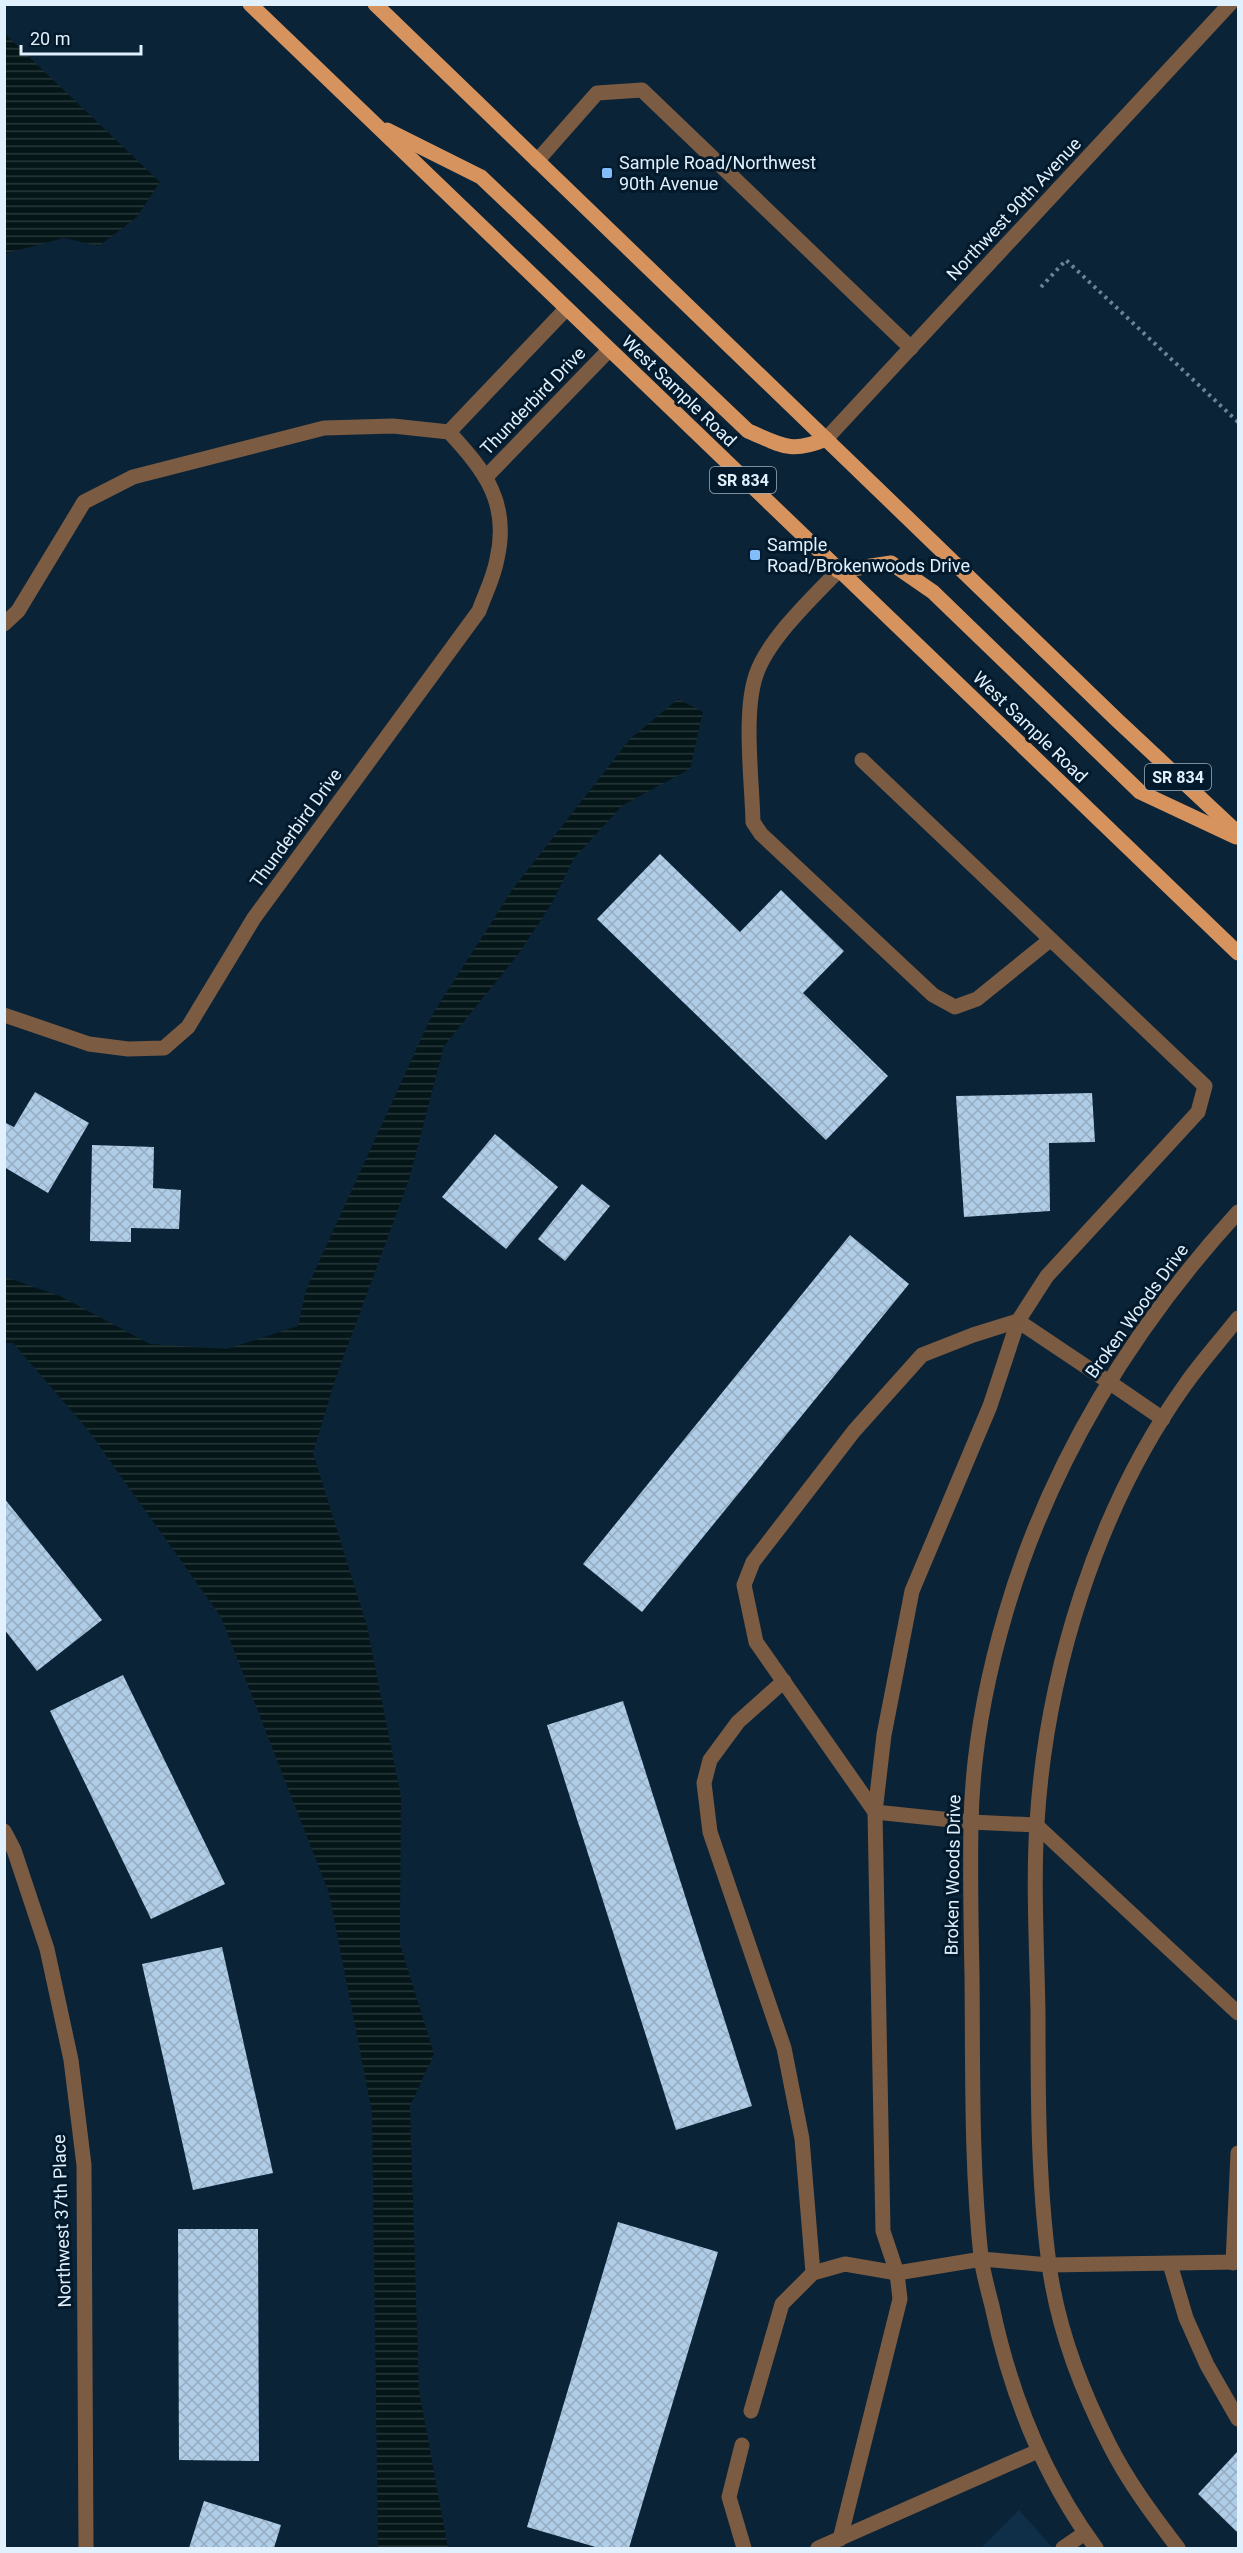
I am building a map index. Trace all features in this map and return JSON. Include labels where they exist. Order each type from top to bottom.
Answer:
[{"type":"main road","name":"West Sample Road","points":[[250,4],[608,351],[1239,953]]},
{"type":"main road","name":"SR 834","points":[[375,4],[1117,720],[1239,833]]},
{"type":"main road","points":[[374,123],[481,177],[748,431],[788,448],[812,445],[826,438]]},
{"type":"main road","points":[[838,571],[891,563],[933,592],[1140,792],[1239,839]]},
{"type":"street","name":"Northwest 90th Avenue","points":[[826,438],[1230,4]]},
{"type":"street","points":[[537,162],[597,93],[642,90],[911,348]]},
{"type":"street","points":[[4,624],[18,611],[84,502],[133,477],[324,428],[393,426],[449,432],[566,309]]},
{"type":"street","name":"Thunderbird Drive","points":[[486,477],[608,351]]},
{"type":"street","name":"Thunderbird Drive","points":[[4,1015],[88,1044],[128,1049],[164,1048],[188,1027],[254,918],[479,611],[498,559],[500,518],[492,488],[486,477],[477,463],[449,432]]},
{"type":"street","points":[[838,571],[779,636],[756,674],[749,704],[753,822],[761,834],[933,995],[954,1007],[977,999],[1050,940]]},
{"type":"street","points":[[840,2539],[900,2299],[897,2272],[883,2231],[876,1812],[884,1735],[912,1591],[990,1406],[1018,1321],[1047,1276],[1198,1112],[1205,1086],[862,760]]},
{"type":"street","name":"Broken Woods Drive","points":[[1096,2548],[1038,2451],[1020,2405],[998,2334],[982,2259],[973,2115],[971,1822],[988,1683],[1006,1612],[1058,1474],[1092,1408],[1131,1347],[1220,1232],[1239,1212]]},
{"type":"street","points":[[1178,2548],[1140,2497],[1109,2445],[1081,2382],[1061,2318],[1049,2265],[1039,2114],[1036,1825],[1052,1696],[1069,1631],[1093,1564],[1119,1502],[1163,1419],[1185,1385],[1239,1318]]},
{"type":"street","points":[[1018,1321],[1163,1419]]},
{"type":"street","points":[[1018,1321],[973,1335],[922,1355],[854,1431],[753,1562],[744,1585],[756,1642],[876,1812],[971,1822],[1036,1825],[1239,2013]]},
{"type":"street","points":[[784,1681],[738,1722],[710,1760],[704,1783],[710,1832],[784,2048],[802,2139],[813,2273]]},
{"type":"street","name":"Northwest 37th Place","points":[[4,1831],[14,1850],[47,1950],[71,2060],[84,2165],[86,2548]]},
{"type":"street","points":[[750,2411],[782,2304],[813,2273],[845,2264],[897,2272],[982,2259],[1049,2265],[1237,2264],[1239,2153]]},
{"type":"street","points":[[1170,2264],[1186,2318],[1207,2365],[1238,2420]]},
{"type":"street","points":[[742,2445],[729,2497],[744,2548]]},
{"type":"street","points":[[818,2548],[1038,2451]]},
{"type":"street","points":[[1063,2548],[1085,2533]]},
{"type":"path","points":[[1041,287],[1066,260],[1239,422]]},
{"type":"shaded area","points":[[4,33],[160,182],[137,217],[99,246],[64,238],[7,253],[5,256]]},
{"type":"shaded area","points":[[678,699],[703,712],[690,769],[623,805],[574,858],[552,903],[517,956],[444,1046],[409,1180],[335,1380],[313,1453],[367,1626],[401,1797],[400,1944],[434,2054],[410,2106],[419,2390],[448,2548],[378,2548],[372,2112],[329,1893],[221,1617],[88,1430],[13,1343],[5,1343],[5,1277],[60,1296],[150,1344],[227,1349],[298,1326],[306,1290],[432,1015],[512,890],[630,739]]},
{"type":"shaded area","points":[[1019,2510],[1053,2548],[981,2548]]},
{"type":"building","points":[[660,854],[740,932],[781,890],[844,951],[803,993],[888,1076],[826,1140],[597,919]]},
{"type":"building","points":[[35,1092],[89,1123],[48,1193],[4,1167],[4,1122],[14,1127]]},
{"type":"building","points":[[1092,1093],[1095,1142],[1049,1143],[1050,1211],[964,1217],[956,1096]]},
{"type":"building","points":[[495,1134],[558,1187],[506,1249],[442,1197]]},
{"type":"building","points":[[92,1145],[154,1147],[153,1188],[181,1190],[179,1229],[131,1228],[131,1242],[90,1241]]},
{"type":"building","points":[[582,1184],[610,1206],[565,1261],[538,1239]]},
{"type":"building","points":[[850,1235],[909,1284],[642,1612],[583,1564]]},
{"type":"building","points":[[4,1498],[102,1620],[37,1671],[4,1629]]},
{"type":"building","points":[[123,1675],[225,1884],[151,1919],[50,1711]]},
{"type":"building","points":[[623,1701],[752,2106],[676,2130],[547,1725]]},
{"type":"building","points":[[222,1947],[273,2173],[193,2190],[142,1964]]},
{"type":"building","points":[[618,2222],[718,2252],[629,2548],[599,2548],[527,2527]]},
{"type":"building","points":[[178,2229],[258,2229],[259,2461],[179,2460]]},
{"type":"building","points":[[1238,2451],[1238,2533],[1198,2494]]},
{"type":"building","points":[[204,2501],[281,2525],[274,2548],[189,2548]]},
{"type":"place","name":"Sample Road/Northwest 90th Avenue","points":[[607,173]]},
{"type":"place","name":"Sample Road/Brokenwoods Drive","points":[[755,555]]}]
